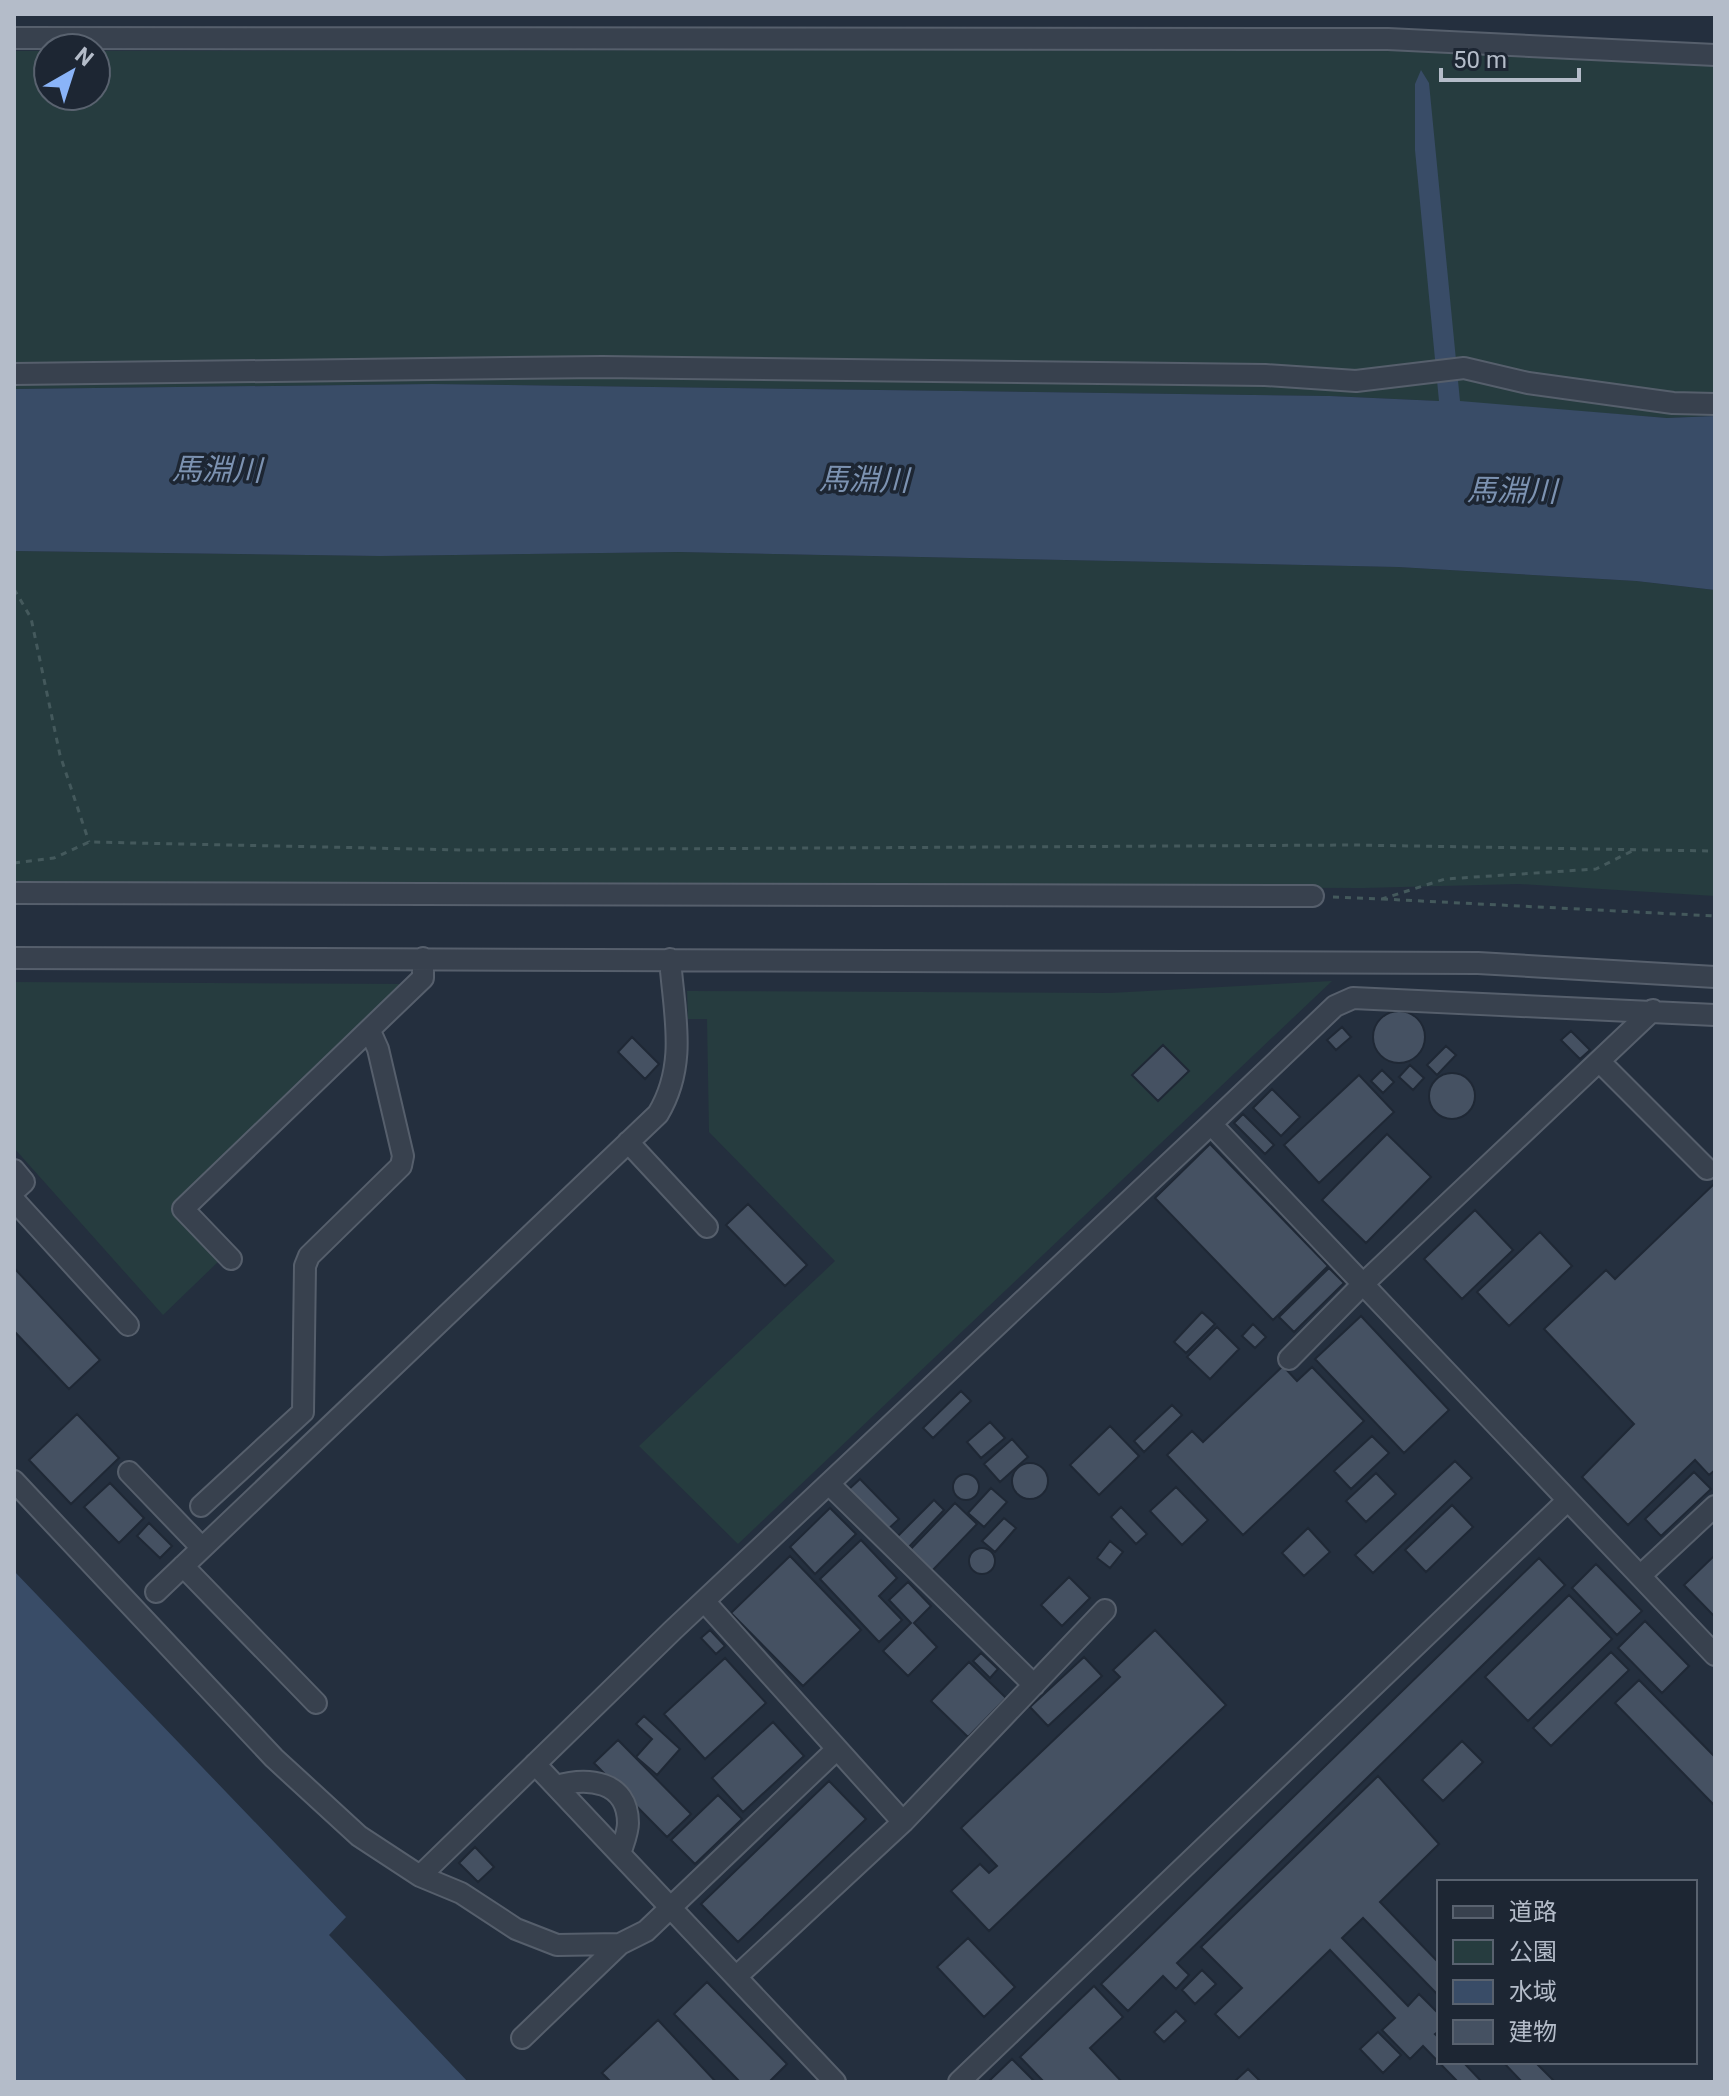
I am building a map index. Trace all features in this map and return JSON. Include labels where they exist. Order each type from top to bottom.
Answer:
[{"type":"street","points":[[14,38],[1388,39],[1715,55]]},
{"type":"street","points":[[1632,51],[1652,45],[1715,41]]},
{"type":"street","points":[[14,374],[602,367],[1265,375],[1356,381],[1464,368],[1528,383],[1673,403],[1715,404]]},
{"type":"street","points":[[14,893],[1313,896]]},
{"type":"street","points":[[14,958],[1478,963],[1715,977]]},
{"type":"street","points":[[231,1259],[183,1209],[423,978],[423,958]]},
{"type":"street","points":[[156,1592],[658,1114],[672,1090],[678,1060],[670,959]]},
{"type":"street","points":[[420,1876],[704,1601],[1335,1006],[1353,998],[1715,1015]]},
{"type":"street","points":[[1289,1359],[1363,1284],[1653,1010]]},
{"type":"street","points":[[201,1506],[303,1412],[305,1266],[309,1256],[401,1166],[403,1156],[378,1049],[370,1031]]},
{"type":"street","points":[[1599,1061],[1707,1169]]},
{"type":"street","points":[[1211,1124],[1715,1655]]},
{"type":"street","points":[[628,1142],[707,1227]]},
{"type":"street","points":[[14,1170],[24,1182],[14,1191]]},
{"type":"street","points":[[14,1200],[128,1325]]},
{"type":"street","points":[[129,1472],[202,1548]]},
{"type":"street","points":[[14,1481],[274,1758],[359,1836],[420,1876],[461,1893],[516,1929],[557,1945],[620,1944]]},
{"type":"street","points":[[829,1484],[1034,1685]]},
{"type":"street","points":[[959,2082],[1567,1501]]},
{"type":"street","points":[[1640,1576],[1715,1506]]},
{"type":"street","points":[[183,1566],[316,1703]]},
{"type":"street","points":[[704,1601],[903,1822]]},
{"type":"street","points":[[736,1977],[903,1822],[1105,1610]]},
{"type":"street","points":[[522,2038],[620,1944],[646,1931],[837,1749]]},
{"type":"street","points":[[535,1764],[835,2082]]},
{"type":"street","points":[[556,1786],[578,1779],[596,1780],[614,1792],[625,1806],[628,1824],[620,1854]]},
{"type":"path","points":[[14,589],[31,618],[60,755],[89,842]]},
{"type":"path","points":[[14,863],[54,858],[89,842],[464,850],[1353,845],[1715,851]]},
{"type":"path","points":[[1382,899],[1445,879],[1596,869],[1637,848]]},
{"type":"path","points":[[1313,896],[1715,916]]},
{"type":"green space","points":[[1420,49],[1715,66],[1715,416],[1667,418],[1460,402],[1330,396],[432,384],[14,389],[14,51],[32,51],[32,112],[112,112],[112,51]]},
{"type":"green space","points":[[14,551],[380,556],[679,552],[1398,567],[1636,581],[1715,590],[1715,896],[1519,884],[1364,888],[14,883]]},
{"type":"green space","points":[[1332,981],[738,1544],[639,1446],[835,1261],[709,1132],[707,1019],[688,1019],[687,991],[1110,993]]},
{"type":"green space","points":[[14,982],[408,984],[171,1207],[220,1260],[163,1315],[14,1148]]},
{"type":"water","name":"馬淵川","points":[[1421,70],[1429,83],[1460,401],[1667,418],[1715,416],[1715,590],[1636,581],[1398,567],[679,552],[380,556],[14,551],[14,389],[432,384],[1330,396],[1439,401],[1415,150],[1415,84]]},
{"type":"water","points":[[14,1571],[346,1917],[329,1935],[468,2082],[14,2082]]},
{"type":"building","points":[[1399,1011],[1418,1018],[1425,1037],[1418,1056],[1399,1063],[1380,1056],[1373,1037],[1380,1018]]},
{"type":"building","points":[[1342,1027],[1351,1037],[1336,1050],[1327,1040]]},
{"type":"building","points":[[1571,1031],[1590,1050],[1580,1059],[1561,1040]]},
{"type":"building","points":[[632,1037],[659,1064],[645,1079],[618,1052]]},
{"type":"building","points":[[1163,1045],[1189,1071],[1158,1101],[1132,1075]]},
{"type":"building","points":[[1446,1046],[1456,1055],[1437,1075],[1427,1065]]},
{"type":"building","points":[[1410,1065],[1424,1078],[1413,1090],[1399,1077]]},
{"type":"building","points":[[1382,1070],[1394,1082],[1383,1093],[1371,1081]]},
{"type":"building","points":[[1452,1073],[1468,1080],[1475,1096],[1468,1112],[1452,1119],[1436,1112],[1429,1096],[1436,1080]]},
{"type":"building","points":[[1359,1075],[1394,1112],[1319,1183],[1284,1145]]},
{"type":"building","points":[[1272,1089],[1300,1117],[1281,1136],[1253,1108]]},
{"type":"building","points":[[1243,1114],[1274,1145],[1265,1154],[1234,1123]]},
{"type":"building","points":[[1387,1134],[1431,1177],[1366,1243],[1322,1200]]},
{"type":"building","points":[[1210,1144],[1328,1266],[1273,1320],[1155,1198]]},
{"type":"building","points":[[1715,1183],[1715,1470],[1709,1475],[1695,1460],[1628,1525],[1582,1477],[1634,1424],[1544,1329],[1606,1270],[1615,1279]]},
{"type":"building","points":[[748,1204],[807,1265],[785,1286],[726,1225]]},
{"type":"building","points":[[1475,1210],[1513,1250],[1462,1299],[1424,1259]]},
{"type":"building","points":[[1540,1232],[1572,1266],[1509,1326],[1477,1292]]},
{"type":"building","points":[[14,1268],[100,1360],[69,1389],[14,1331]]},
{"type":"building","points":[[1329,1268],[1344,1283],[1294,1332],[1279,1317]]},
{"type":"building","points":[[1202,1312],[1215,1324],[1186,1353],[1174,1342]]},
{"type":"building","points":[[1361,1316],[1449,1410],[1404,1453],[1315,1359]]},
{"type":"building","points":[[1253,1324],[1266,1337],[1255,1348],[1242,1336]]},
{"type":"building","points":[[1217,1327],[1239,1349],[1210,1379],[1187,1357]]},
{"type":"building","points":[[1283,1366],[1297,1381],[1312,1367],[1364,1421],[1243,1535],[1167,1455],[1192,1431],[1203,1442]]},
{"type":"building","points":[[961,1391],[971,1401],[933,1438],[923,1428]]},
{"type":"building","points":[[1172,1405],[1182,1415],[1144,1452],[1134,1441]]},
{"type":"building","points":[[77,1414],[119,1458],[71,1504],[29,1460]]},
{"type":"building","points":[[990,1422],[1005,1438],[981,1458],[967,1442]]},
{"type":"building","points":[[1110,1426],[1139,1456],[1099,1495],[1070,1465]]},
{"type":"building","points":[[1372,1436],[1389,1453],[1351,1489],[1334,1471]]},
{"type":"building","points":[[1012,1439],[1028,1457],[1000,1482],[984,1464]]},
{"type":"building","points":[[1455,1461],[1472,1478],[1373,1573],[1355,1555]]},
{"type":"building","points":[[1030,1463],[1043,1468],[1048,1481],[1043,1494],[1030,1499],[1017,1494],[1012,1481],[1017,1468]]},
{"type":"building","points":[[1694,1472],[1711,1489],[1661,1536],[1645,1519]]},
{"type":"building","points":[[1376,1473],[1396,1494],[1366,1522],[1346,1501]]},
{"type":"building","points":[[966,1474],[975,1478],[979,1487],[975,1496],[966,1500],[957,1496],[953,1487],[957,1478]]},
{"type":"building","points":[[860,1479],[899,1519],[886,1531],[847,1491]]},
{"type":"building","points":[[110,1483],[144,1518],[119,1543],[84,1507]]},
{"type":"building","points":[[1176,1487],[1208,1520],[1182,1545],[1150,1511]]},
{"type":"building","points":[[991,1488],[1007,1502],[984,1527],[968,1513]]},
{"type":"building","points":[[934,1500],[944,1510],[905,1551],[894,1540]]},
{"type":"building","points":[[955,1503],[977,1524],[929,1574],[907,1553]]},
{"type":"building","points":[[1452,1505],[1473,1527],[1426,1572],[1405,1550]]},
{"type":"building","points":[[1121,1507],[1147,1534],[1136,1544],[1111,1517]]},
{"type":"building","points":[[830,1508],[856,1534],[815,1574],[790,1547]]},
{"type":"building","points":[[1004,1518],[1016,1528],[995,1552],[982,1541]]},
{"type":"building","points":[[149,1523],[172,1546],[160,1558],[137,1536]]},
{"type":"building","points":[[1308,1528],[1330,1552],[1304,1576],[1282,1553]]},
{"type":"building","points":[[861,1540],[897,1578],[879,1596],[902,1620],[879,1642],[820,1579]]},
{"type":"building","points":[[1110,1541],[1123,1552],[1110,1568],[1097,1558]]},
{"type":"building","points":[[982,1548],[991,1552],[995,1561],[991,1570],[982,1574],[973,1570],[969,1561],[973,1552]]},
{"type":"building","points":[[1715,1555],[1715,1617],[1684,1585]]},
{"type":"building","points":[[790,1556],[861,1630],[803,1686],[731,1613]]},
{"type":"building","points":[[1539,1558],[1565,1585],[1177,1963],[1189,1975],[1176,1989],[1163,1976],[1128,2011],[1101,1984]]},
{"type":"building","points":[[1596,1564],[1642,1611],[1617,1635],[1572,1588]]},
{"type":"building","points":[[1069,1577],[1090,1598],[1062,1626],[1041,1605]]},
{"type":"building","points":[[908,1582],[931,1606],[914,1623],[937,1647],[908,1676],[883,1651],[911,1623],[889,1600]]},
{"type":"building","points":[[1569,1595],[1612,1639],[1528,1721],[1485,1677]]},
{"type":"building","points":[[1645,1621],[1689,1666],[1662,1693],[1618,1648]]},
{"type":"building","points":[[710,1630],[725,1646],[716,1654],[701,1638]]},
{"type":"building","points":[[1155,1630],[1226,1705],[989,1931],[951,1891],[980,1864],[989,1873],[997,1866],[961,1828],[1120,1677],[1113,1670]]},
{"type":"building","points":[[1611,1652],[1629,1670],[1551,1746],[1533,1728]]},
{"type":"building","points":[[981,1653],[998,1669],[990,1678],[973,1661]]},
{"type":"building","points":[[1084,1657],[1102,1676],[1048,1726],[1030,1707]]},
{"type":"building","points":[[725,1658],[766,1703],[705,1759],[664,1714]]},
{"type":"building","points":[[969,1662],[1006,1698],[968,1737],[931,1701]]},
{"type":"building","points":[[1639,1680],[1715,1757],[1715,1806],[1615,1703]]},
{"type":"building","points":[[644,1716],[680,1749],[657,1775],[636,1757],[652,1739],[636,1724]]},
{"type":"building","points":[[773,1722],[804,1756],[743,1812],[712,1778]]},
{"type":"building","points":[[618,1740],[691,1814],[667,1837],[594,1763]]},
{"type":"building","points":[[1462,1741],[1483,1762],[1443,1801],[1422,1780]]},
{"type":"building","points":[[1378,1776],[1439,1844],[1380,1902],[1437,1961],[1437,1994],[1363,1918],[1342,1938],[1408,2006],[1419,1994],[1437,2010],[1437,2060],[1423,2046],[1410,2059],[1382,2030],[1395,2018],[1330,1950],[1239,2038],[1215,2014],[1242,1988],[1201,1947]]},
{"type":"building","points":[[829,1781],[866,1819],[738,1942],[701,1904]]},
{"type":"building","points":[[718,1795],[742,1819],[695,1864],[671,1840]]},
{"type":"building","points":[[475,1847],[494,1867],[478,1882],[459,1863]]},
{"type":"building","points":[[968,1938],[1015,1987],[984,2017],[937,1967]]},
{"type":"building","points":[[1202,1970],[1216,1984],[1195,2004],[1182,1990]]},
{"type":"building","points":[[707,1982],[787,2064],[769,2082],[740,2082],[674,2014]]},
{"type":"building","points":[[1094,1986],[1123,2017],[1090,2048],[1122,2082],[1044,2082],[1020,2057]]},
{"type":"building","points":[[1176,2011],[1186,2021],[1164,2042],[1154,2032]]},
{"type":"building","points":[[658,2020],[716,2082],[611,2082],[602,2073]]},
{"type":"building","points":[[1378,2032],[1401,2055],[1383,2073],[1360,2049]]},
{"type":"building","points":[[1012,2059],[1035,2082],[988,2082]]},
{"type":"building","points":[[1440,2064],[1465,2064],[1482,2082],[1458,2082]]},
{"type":"building","points":[[1505,2064],[1537,2064],[1555,2082],[1522,2082]]},
{"type":"building","points":[[1248,2069],[1261,2082],[1234,2082]]}]
